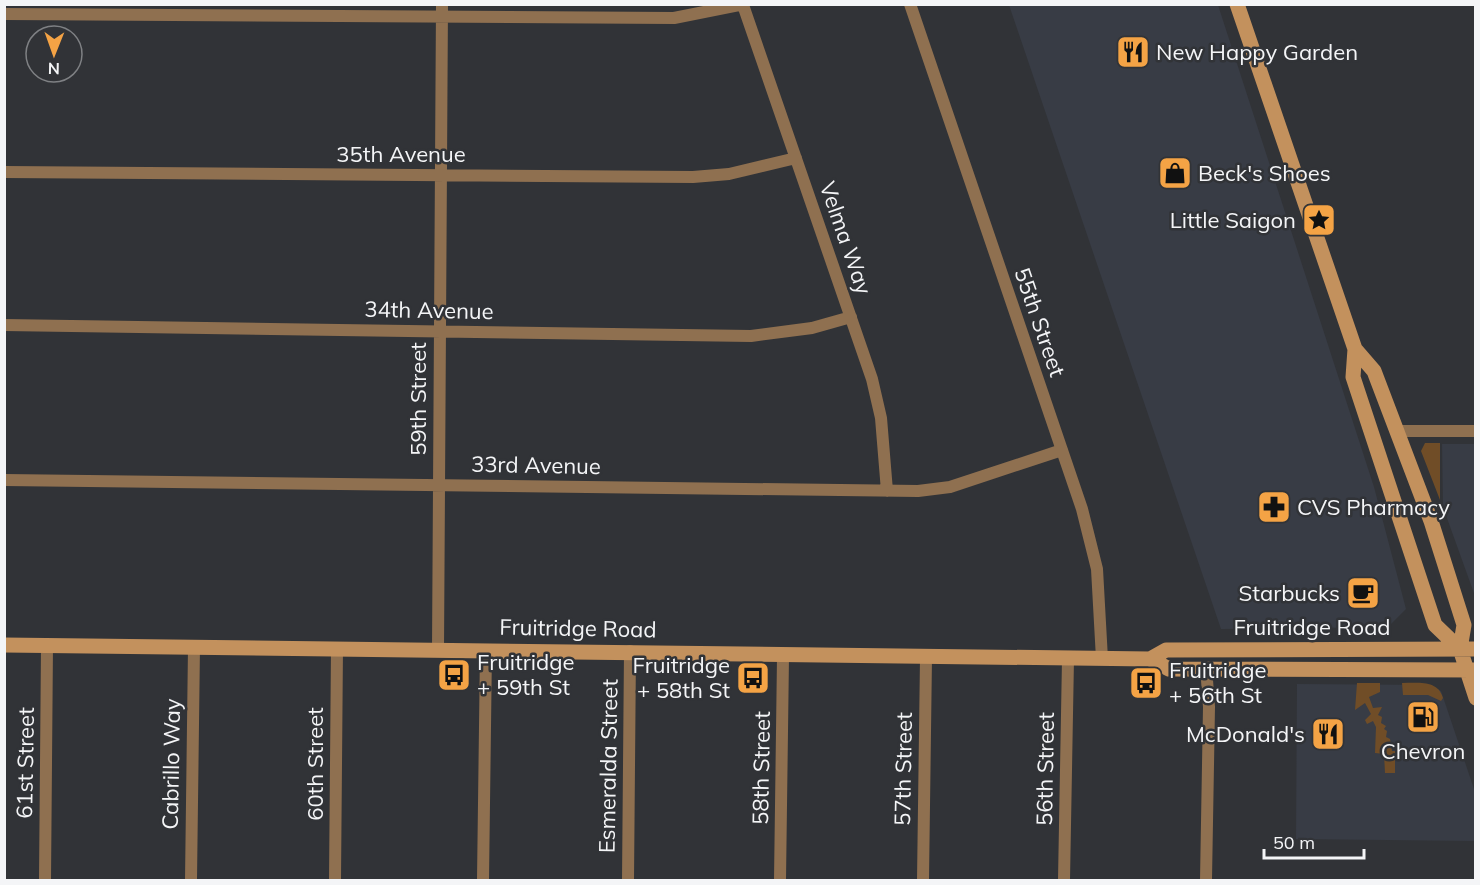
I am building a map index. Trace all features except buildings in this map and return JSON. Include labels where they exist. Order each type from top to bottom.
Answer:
[{"type":"main road","points":[[1237,4],[1355,349],[1374,371],[1431,521],[1464,626],[1476,698]]},
{"type":"main road","points":[[1355,349],[1353,377],[1435,625],[1468,650]]},
{"type":"main road","name":"Fruitridge Road","points":[[4,645],[630,651],[783,657],[1102,658],[1150,659],[1168,669],[1471,670]]},
{"type":"main road","name":"Fruitridge Road","points":[[1150,659],[1166,650],[1468,650]]},
{"type":"street","name":"55th Street","points":[[910,4],[1062,450],[1094,553],[1101,607],[1102,658]]},
{"type":"street","points":[[4,14],[442,10],[674,18],[743,5]]},
{"type":"street","name":"Velma Way","points":[[743,5],[872,379],[881,418],[887,491]]},
{"type":"street","name":"59th Street","points":[[438,649],[442,10]]},
{"type":"street","name":"35th Avenue","points":[[4,172],[693,177],[729,174],[796,158]]},
{"type":"street","name":"34th Avenue","points":[[4,325],[751,336],[812,328],[851,317]]},
{"type":"street","points":[[1398,431],[1476,431]]},
{"type":"street","name":"33rd Avenue","points":[[4,480],[932,490],[950,487],[1062,450]]},
{"type":"street","name":"61st Street","points":[[45,880],[47,646]]},
{"type":"street","name":"Cabrillo Way","points":[[191,880],[194,647]]},
{"type":"street","name":"60th Street","points":[[335,880],[337,648]]},
{"type":"street","points":[[483,880],[486,650]]},
{"type":"street","name":"Esmeralda Street","points":[[628,880],[630,651]]},
{"type":"street","name":"58th Street","points":[[780,880],[783,657]]},
{"type":"street","name":"57th Street","points":[[923,880],[926,658]]},
{"type":"street","name":"56th Street","points":[[1064,880],[1068,659]]},
{"type":"street","points":[[1206,880],[1209,707],[1207,680]]},
{"type":"shaded area","points":[[1009,5],[1218,5],[1374,487],[1406,609],[1388,627],[1221,629]]},
{"type":"shaded area","points":[[1425,443],[1440,443],[1440,500],[1421,451]]},
{"type":"shaded area","points":[[1442,444],[1475,444],[1475,596],[1443,507]]},
{"type":"shaded area","points":[[1357,683],[1380,683],[1380,692],[1369,697],[1373,708],[1382,707],[1378,715],[1382,717],[1381,723],[1386,726],[1384,729],[1387,731],[1386,737],[1390,739],[1392,751],[1395,751],[1395,773],[1385,773],[1384,754],[1375,753],[1376,727],[1373,721],[1367,724],[1365,720],[1371,714],[1365,703],[1355,710]]},
{"type":"shaded area","points":[[1402,683],[1432,685],[1437,688],[1443,698],[1441,701],[1428,695],[1403,695]]},
{"type":"shaded area","points":[[1297,684],[1431,685],[1441,691],[1475,792],[1475,841],[1296,839]]},
{"type":"place","name":"New Happy Garden","points":[[1133,52]]},
{"type":"place","name":"Beck's Shoes","points":[[1175,173]]},
{"type":"place","name":"Little Saigon","points":[[1319,220]]},
{"type":"place","name":"CVS Pharmacy","points":[[1274,507]]},
{"type":"place","name":"Starbucks","points":[[1363,593]]},
{"type":"place","name":"Fruitridge + 59th St","points":[[454,675]]},
{"type":"place","name":"Fruitridge + 58th St","points":[[753,678]]},
{"type":"place","name":"Fruitridge + 56th St","points":[[1146,683]]},
{"type":"place","name":"Chevron","points":[[1423,717]]},
{"type":"place","name":"McDonald's","points":[[1328,734]]}]
